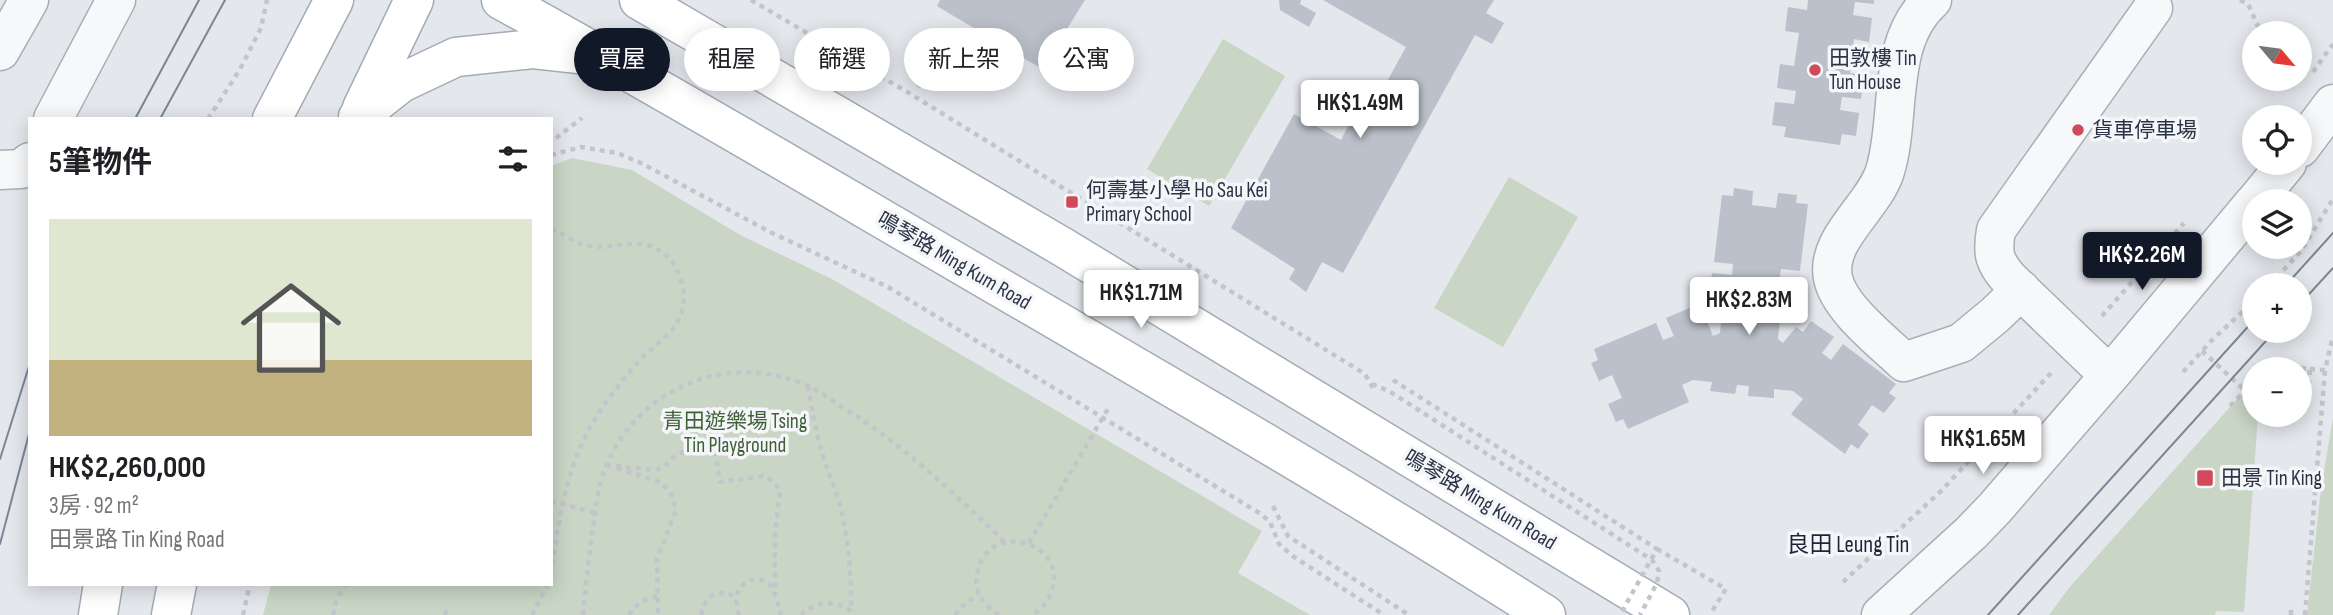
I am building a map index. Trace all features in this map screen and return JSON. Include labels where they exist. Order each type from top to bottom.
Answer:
[{"type":"main road","points":[[302,0],[304,55]]},
{"type":"main road","points":[[273,117],[334,0]]},
{"type":"main road","points":[[357,117],[414,0]]},
{"type":"main road","name":"鳴琴路 Ming Kum Road","points":[[501,0],[574,40]]},
{"type":"main road","name":"鳴琴路 Ming Kum Road","points":[[639,0],[1669,600]]},
{"type":"main road","points":[[358,117],[401,83],[456,57],[533,49],[574,53]]},
{"type":"main road","name":"鳴琴路 Ming Kum Road","points":[[663,91],[1442,549],[1546,615]]},
{"type":"main road","points":[[98,615],[103,586]]},
{"type":"main road","points":[[170,615],[177,586]]},
{"type":"street","points":[[0,51],[29,0]]},
{"type":"street","points":[[54,117],[116,0]]},
{"type":"street","points":[[1932,0],[1916,19],[1906,37],[1889,155],[1881,182],[1836,247],[1832,261],[1836,291],[1844,304],[1903,362],[1961,343],[2021,290]]},
{"type":"street","points":[[2109,376],[1999,267],[1993,250],[1996,230],[2153,8]]},
{"type":"street","points":[[2312,132],[2333,104]]},
{"type":"street","points":[[0,170],[21,169],[28,164]]},
{"type":"street","points":[[2266,189],[2277,175]]},
{"type":"street","points":[[1881,615],[1971,533],[2109,376],[2242,217]]},
{"type":"path","points":[[209,117],[239,71],[261,28],[267,0]]},
{"type":"path","points":[[751,0],[904,90],[1365,374],[1372,384],[1376,398]]},
{"type":"path","points":[[2240,0],[2249,4],[2256,21]]},
{"type":"path","points":[[556,138],[582,118]]},
{"type":"path","points":[[553,154],[581,147],[617,153],[641,163],[772,233],[888,287],[1261,514],[1270,522],[1279,544],[1294,558],[1384,615]]},
{"type":"path","points":[[2281,273],[2301,251],[2333,199]]},
{"type":"path","points":[[553,230],[585,245],[601,247],[634,242],[651,247],[667,256],[677,270],[683,288],[683,305],[677,322],[624,379],[597,417],[580,448],[561,504],[553,558]]},
{"type":"path","points":[[2183,372],[2242,313]]},
{"type":"path","points":[[2305,615],[2325,370],[2333,336]]},
{"type":"path","points":[[2202,351],[2242,388]]},
{"type":"path","points":[[2312,369],[2325,370]]},
{"type":"path","points":[[583,615],[587,564],[606,465],[623,435],[646,409],[675,389],[706,376],[741,371],[775,374],[808,386],[856,415],[901,448],[944,483],[1005,542]]},
{"type":"path","points":[[1393,380],[1657,549],[1726,589],[1712,611]]},
{"type":"path","points":[[1372,384],[1389,391],[1652,561],[1659,570],[1657,583],[1640,615]]},
{"type":"path","points":[[808,386],[820,443],[836,489],[845,528],[853,613]]},
{"type":"path","points":[[2230,406],[2242,394]]},
{"type":"path","points":[[1029,543],[1109,407]]},
{"type":"path","points":[[606,465],[654,470],[663,468],[675,456],[687,450],[715,447],[720,482],[763,476],[775,481],[780,491],[775,533],[775,595]]},
{"type":"path","points":[[606,465],[662,483],[672,495],[676,510],[657,559],[658,615]]},
{"type":"path","points":[[553,502],[595,513]]},
{"type":"path","points":[[1273,506],[1288,536],[1409,615]]},
{"type":"path","points":[[999,615],[987,607],[978,594],[976,578],[980,562],[991,549],[1017,540],[1029,543],[1044,552],[1052,567],[1054,585],[1048,601],[1030,615]]},
{"type":"path","points":[[1620,615],[1657,549]]},
{"type":"path","points":[[1643,570],[1669,600]]},
{"type":"path","points":[[738,615],[737,597],[740,586],[750,579],[761,579],[771,585],[781,615]]},
{"type":"path","points":[[243,615],[250,586]]},
{"type":"path","points":[[333,615],[336,601],[344,586]]},
{"type":"path","points":[[532,615],[547,586]]},
{"type":"path","points":[[701,615],[704,603],[713,594],[725,592],[737,597]]},
{"type":"path","points":[[955,615],[959,608],[978,594]]},
{"type":"path","points":[[629,615],[635,605],[645,598],[658,596]]},
{"type":"path","points":[[801,615],[821,603],[837,604],[853,613]]},
{"type":"path","points":[[2291,606],[2291,615]]},
{"type":"green space","points":[[1223,39],[1285,76],[1209,206],[1147,169]]},
{"type":"green space","name":"青田遊樂場 Tsing Tin Playground","points":[[572,158],[632,170],[742,236],[832,279],[1262,531],[1238,573],[1310,615],[263,615],[271,586],[553,586],[553,165]]},
{"type":"green space","points":[[1509,177],[1578,217],[1503,347],[1434,308]]},
{"type":"green space","points":[[2242,393],[2242,427],[2257,427],[2244,612],[2216,611],[2215,615],[2049,615],[2069,588]]},
{"type":"green space","points":[[2333,418],[2333,615],[2307,615],[2321,489]]},
{"type":"building","points":[[940,0],[1085,0],[1068,28],[1038,28],[1038,67],[1024,58],[1024,28],[974,28],[937,6]]},
{"type":"building","points":[[1279,0],[1301,0],[1300,4],[1316,13],[1309,27],[1280,10]]},
{"type":"building","points":[[1323,0],[1494,0],[1486,13],[1504,23],[1492,44],[1475,35],[1343,273],[1322,262],[1306,292],[1289,279],[1295,269],[1231,228],[1294,114],[1341,140],[1356,110],[1368,116],[1406,47]]},
{"type":"building","name":"田敦樓 Tin Tun House","points":[[1808,0],[1874,0],[1874,4],[1855,2],[1853,15],[1872,18],[1869,42],[1854,39],[1850,73],[1864,75],[1861,99],[1842,97],[1840,110],[1859,113],[1856,136],[1842,134],[1840,145],[1784,137],[1786,127],[1772,125],[1775,102],[1794,104],[1796,91],[1777,88],[1780,64],[1794,66],[1799,33],[1785,31],[1788,7],[1807,10]]},
{"type":"building","points":[[1734,188],[1753,191],[1752,205],[1776,208],[1778,193],[1797,195],[1796,203],[1808,204],[1800,271],[1781,269],[1779,281],[1798,283],[1795,311],[1781,309],[1778,339],[1783,343],[1796,327],[1803,332],[1811,321],[1834,337],[1822,353],[1831,360],[1843,344],[1896,384],[1889,393],[1896,398],[1884,413],[1872,405],[1858,425],[1869,434],[1858,449],[1851,444],[1845,454],[1791,414],[1803,399],[1793,391],[1774,389],[1774,398],[1748,396],[1749,386],[1737,385],[1735,394],[1710,391],[1712,382],[1693,380],[1682,385],[1689,402],[1628,429],[1623,419],[1616,422],[1608,404],[1622,398],[1612,375],[1599,381],[1591,363],[1598,360],[1594,349],[1656,323],[1663,340],[1674,336],[1666,318],[1692,307],[1697,320],[1705,316],[1713,336],[1720,333],[1723,303],[1709,301],[1712,273],[1732,275],[1733,264],[1714,262],[1722,195],[1733,196]]},
{"type":"tram line","points":[[136,117],[199,0]]},
{"type":"tram line","points":[[161,117],[225,0]]},
{"type":"tram line","points":[[2297,273],[2333,233]]},
{"type":"tram line","points":[[2312,291],[2333,268]]},
{"type":"tram line","points":[[1988,615],[2242,333]]},
{"type":"tram line","points":[[2018,615],[2264,343]]},
{"type":"tram line","points":[[0,459],[28,369]]},
{"type":"tram line","points":[[0,544],[28,438]]},
{"type":"place","name":"田敦樓 Tin Tun House","points":[[1815,70]]},
{"type":"place","name":"貨車停車場","points":[[2078,130]]},
{"type":"place","name":"何壽基小學 Ho Sau Kei Primary School","points":[[1072,202]]},
{"type":"place","name":"田景 Tin King","points":[[2205,478]]},
{"type":"district","name":"良田 Leung Tin","points":[[1848,545]]}]
